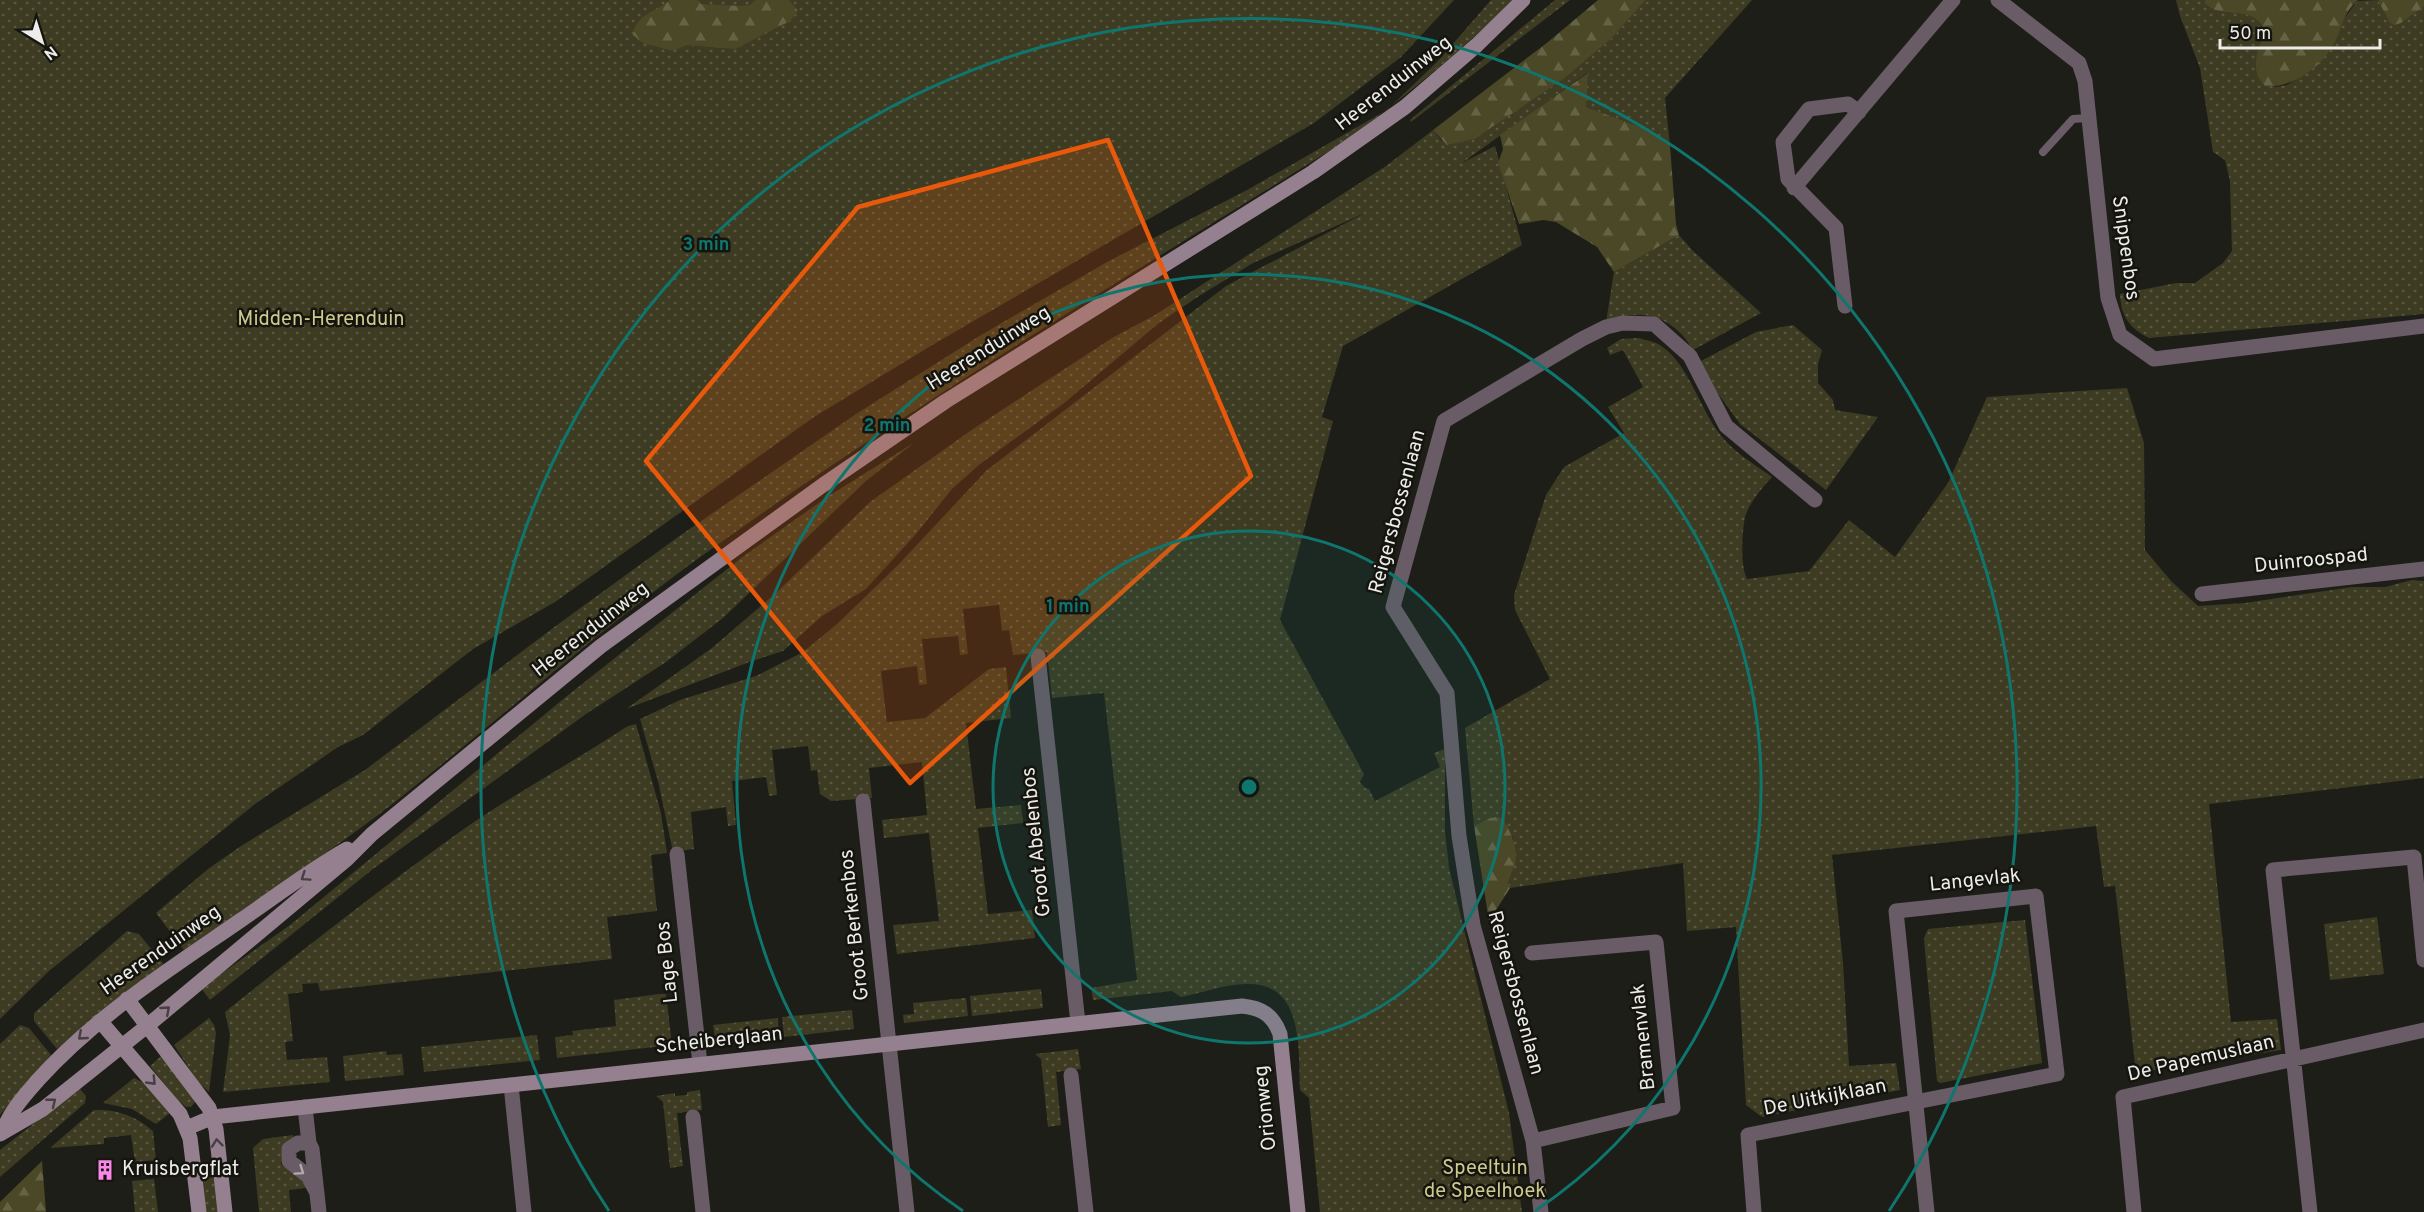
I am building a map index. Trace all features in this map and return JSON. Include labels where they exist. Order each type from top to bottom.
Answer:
[{"type":"street","name":"Heerenduinweg","points":[[1,1133],[44,1109],[147,1026],[347,859],[372,834],[610,639],[823,485],[946,401],[1313,172],[1405,107],[1477,45],[1523,0]]},
{"type":"street","points":[[1794,188],[1953,0]]},
{"type":"street","name":"Snippenbos","points":[[1998,0],[2079,63],[2085,81],[2108,298],[2120,335],[2154,358],[2424,326]]},
{"type":"street","points":[[1845,306],[1836,228],[1794,188],[1788,179],[1783,142],[1809,109],[1848,104],[1859,112]]},
{"type":"street","name":"Reigersbossenlaan","points":[[1541,1212],[1533,1141],[1473,925],[1460,836],[1447,693],[1394,607],[1444,421],[1606,327],[1623,323],[1654,324],[1690,356],[1726,426],[1815,500]]},
{"type":"street","name":"Duinroospad","points":[[2202,594],[2424,569]]},
{"type":"street","name":"Groot Abelenbos","points":[[1038,656],[1078,1023]]},
{"type":"street","name":"Groot Berkenbos","points":[[863,801],[907,1212]]},
{"type":"street","name":"Heerenduinweg","points":[[1,1133],[6,1121],[33,1085],[58,1058],[127,999],[340,853],[372,834]]},
{"type":"street","name":"Lage Bos","points":[[677,855],[700,1064]]},
{"type":"street","points":[[2310,1212],[2273,870],[2414,857],[2424,960]]},
{"type":"street","name":"Langevlak","points":[[1916,1102],[2057,1074],[2036,896],[1896,911],[1916,1102],[1928,1212]]},
{"type":"street","name":"Bramenvlak","points":[[1532,953],[1656,942],[1673,1108],[1533,1141]]},
{"type":"street","points":[[127,999],[204,1099],[213,1117],[225,1212]]},
{"type":"street","name":"Scheiberglaan","points":[[187,1128],[213,1117],[1242,1006],[1258,1009]]},
{"type":"street","name":"Orionweg","points":[[1258,1009],[1270,1016],[1280,1034],[1282,1074],[1298,1212]]},
{"type":"street","points":[[100,1021],[180,1114],[187,1128],[192,1148],[199,1212]]},
{"type":"street","points":[[2293,1060],[2424,1030]]},
{"type":"street","name":"De Papemuslaan","points":[[2134,1212],[2123,1096],[2293,1060]]},
{"type":"street","points":[[1071,1075],[1086,1212]]},
{"type":"street","points":[[511,1085],[524,1212]]},
{"type":"street","name":"De Uitkijklaan","points":[[1754,1212],[1748,1135],[1916,1102]]},
{"type":"street","points":[[305,1107],[319,1212]]},
{"type":"street","points":[[693,1117],[704,1212]]},
{"type":"street","points":[[309,1143],[293,1145],[289,1149],[289,1161],[308,1176],[317,1193]]},
{"type":"lane","points":[[2043,152],[2073,119],[2088,118]]},
{"type":"highlighted area","points":[[1108,140],[1251,476],[910,783],[646,461],[858,207]]},
{"type":"green space","name":"Midden-Herenduin","points":[[0,0],[1454,0],[1401,57],[1314,123],[934,344],[814,417],[555,602],[473,649],[363,735],[338,747],[255,804],[49,971],[0,1019]]},
{"type":"green space","points":[[670,0],[698,0],[700,4],[740,6],[750,5],[756,0],[789,0],[798,11],[790,21],[735,49],[687,45],[673,51],[643,43],[633,35],[642,18]]},
{"type":"green space","points":[[1491,0],[1514,0],[1455,54],[1390,107],[1438,61]]},
{"type":"green space","points":[[1555,0],[1570,0],[1411,122],[1410,120]]},
{"type":"green space","points":[[1598,0],[1646,0],[1611,39],[1565,78],[1474,139],[1447,145],[1433,130],[1548,42]]},
{"type":"green space","name":"Speeltuin de Speelhoek","points":[[1646,0],[1752,0],[1665,98],[1670,146],[1652,131],[1586,107],[1587,73],[1462,163],[1495,146],[1522,245],[1343,346],[1322,417],[1333,421],[1280,620],[1364,774],[1360,782],[1369,789],[1375,801],[1440,767],[1434,753],[1445,749],[1445,831],[1449,868],[1509,1113],[1522,1212],[1320,1212],[1309,1098],[1300,1090],[1298,1038],[1288,1006],[1279,994],[1265,986],[1238,984],[1181,997],[1172,991],[1093,1000],[1091,988],[1137,980],[1104,693],[1052,698],[1047,652],[1013,655],[1009,630],[1002,631],[999,605],[963,609],[968,654],[960,655],[958,636],[922,639],[927,684],[919,685],[917,666],[881,671],[887,722],[925,718],[989,669],[1006,667],[1011,718],[966,723],[976,809],[1021,805],[1023,823],[978,828],[988,914],[1032,910],[1035,938],[897,954],[893,925],[939,921],[929,833],[884,838],[882,820],[927,815],[922,762],[869,768],[872,798],[831,801],[820,794],[817,770],[811,771],[808,746],[772,750],[777,795],[769,796],[766,777],[732,781],[736,825],[728,826],[726,807],[691,812],[694,849],[673,852],[658,781],[640,719],[680,700],[756,676],[803,652],[837,624],[897,566],[987,470],[1226,286],[1365,213],[1253,263],[1159,323],[1063,404],[980,464],[952,489],[916,534],[866,589],[822,616],[783,651],[626,709],[712,648],[777,592],[870,502],[973,429],[1112,338],[1155,315],[1386,166],[1433,130],[1442,141],[1474,138],[1565,78],[1611,39]]},
{"type":"green space","points":[[2176,0],[2205,0],[2205,4],[2218,11],[2246,14],[2257,20],[2261,26],[2262,52],[2275,87],[2287,85],[2308,72],[2335,41],[2341,23],[2357,1],[2378,0],[2389,22],[2401,23],[2424,7],[2424,314],[2149,338],[2136,330],[2127,320],[2122,309],[2120,294],[2176,283],[2195,283],[2223,263],[2232,251],[2230,181],[2225,160],[2213,152],[2200,68]]},
{"type":"green space","points":[[2205,0],[2358,0],[2347,14],[2331,49],[2316,66],[2286,84],[2265,86],[2258,76],[2256,67],[2262,34],[2262,27],[2258,21],[2246,15],[2218,11],[2205,4]]},
{"type":"green space","points":[[2378,0],[2424,0],[2424,7],[2401,23],[2394,25],[2389,22]]},
{"type":"green space","points":[[1588,73],[1586,107],[1652,131],[1670,146],[1676,224],[1679,235],[1614,272],[1597,247],[1556,222],[1543,220],[1519,224],[1498,163],[1503,149],[1500,135]]},
{"type":"green space","points":[[1384,112],[1352,137],[938,395],[776,504],[657,589],[369,822],[184,950],[156,913],[208,869],[241,846],[365,770],[678,537],[856,414],[981,335],[1107,262],[1249,189]]},
{"type":"green space","points":[[1679,235],[1692,250],[1761,313],[1693,350],[1677,329],[1656,318],[1631,315],[1606,322],[1614,272]]},
{"type":"green space","points":[[1793,325],[1822,350],[1818,364],[1818,383],[1833,400],[1835,410],[1878,417],[1826,490],[1740,424],[1711,384],[1699,362],[1756,332]]},
{"type":"green space","points":[[1639,338],[1656,343],[1667,350],[1684,371],[1712,423],[1724,440],[1772,477],[1753,501],[1745,517],[1742,557],[1747,579],[1809,571],[1849,520],[1895,557],[1948,483],[1987,397],[2127,388],[2144,443],[2145,550],[2171,581],[2198,606],[2245,603],[2352,587],[2385,587],[2412,580],[2424,581],[2424,778],[2209,804],[2231,1022],[2277,1019],[2281,1050],[2136,1073],[2115,886],[2104,887],[2096,826],[1832,855],[1843,963],[1849,1066],[1896,1063],[1900,1090],[1762,1117],[1746,1105],[1736,927],[1687,931],[1683,863],[1510,888],[1508,882],[1513,838],[1487,819],[1474,826],[1465,728],[1550,679],[1515,610],[1514,595],[1546,495],[1564,467],[1624,433],[1608,407],[1643,387],[1623,350],[1610,355],[1607,348],[1621,339]]},
{"type":"green space","points":[[915,442],[866,481],[723,618],[666,662],[586,714],[373,869],[210,1000],[201,988],[290,925],[567,696],[741,558],[827,497]]},
{"type":"green space","points":[[636,724],[661,813],[667,853],[651,855],[657,911],[607,917],[612,959],[320,991],[318,983],[302,984],[303,992],[288,994],[293,1041],[285,1042],[287,1060],[327,1057],[330,1082],[223,1092],[230,1035],[225,1012],[338,922],[454,836],[628,726]]},
{"type":"green space","points":[[1496,817],[1503,819],[1508,829],[1515,847],[1516,858],[1508,882],[1510,888],[1489,921],[1474,826]]},
{"type":"green space","points":[[2377,917],[2384,974],[2330,980],[2324,924]]},
{"type":"green space","points":[[2025,920],[2042,1063],[1940,1083],[1937,1081],[1925,951],[1924,938],[1928,929]]},
{"type":"green space","points":[[127,931],[139,934],[165,966],[57,1049],[34,1021],[34,1013]]},
{"type":"green space","points":[[1041,989],[1043,1008],[972,1016],[970,996]]},
{"type":"green space","points":[[666,994],[672,1045],[557,1058],[555,1037],[573,1035],[572,1031],[616,1026],[614,1000]]},
{"type":"green space","points":[[966,998],[968,1016],[904,1023],[903,1015],[914,1014],[913,1003]]},
{"type":"green space","points":[[852,1010],[854,1029],[784,1037],[782,1017]]},
{"type":"green space","points":[[209,1018],[216,1033],[209,1092],[198,1082],[174,1045]]},
{"type":"green space","points":[[778,1018],[779,1037],[716,1044],[713,1025]]},
{"type":"green space","points":[[20,1025],[29,1028],[51,1055],[0,1115],[0,1044]]},
{"type":"green space","points":[[537,1035],[540,1060],[424,1072],[421,1047]]},
{"type":"green space","points":[[1078,1049],[1081,1069],[1056,1072],[1061,1125],[1048,1127],[1041,1059],[1035,1054]]},
{"type":"green space","points":[[386,1051],[387,1055],[402,1054],[404,1075],[345,1081],[343,1056]]},
{"type":"green space","points":[[161,1056],[196,1101],[191,1107],[186,1107],[176,1099],[150,1066]]},
{"type":"green space","points":[[134,1078],[144,1083],[170,1113],[156,1124],[132,1109],[103,1103]]},
{"type":"green space","points":[[79,1088],[86,1096],[85,1103],[0,1177],[0,1150]]},
{"type":"green space","points":[[700,1090],[702,1110],[677,1113],[683,1166],[670,1168],[663,1102],[656,1096],[675,1093],[675,1096],[687,1095],[687,1092]]},
{"type":"green space","points":[[94,1110],[118,1112],[147,1126],[153,1131],[156,1160],[135,1162],[131,1135],[104,1138],[104,1144],[50,1148]]},
{"type":"green space","points":[[293,1135],[293,1139],[282,1152],[281,1164],[304,1182],[306,1188],[289,1190],[291,1212],[259,1212],[253,1148],[263,1139]]},
{"type":"green space","points":[[42,1161],[46,1212],[0,1212],[0,1202]]},
{"type":"green space","points":[[215,1165],[220,1212],[204,1212],[199,1166]]},
{"type":"green space","points":[[154,1179],[158,1212],[135,1212],[132,1181]]},
{"type":"place","name":"Kruisbergflat","points":[[105,1170]]}]
